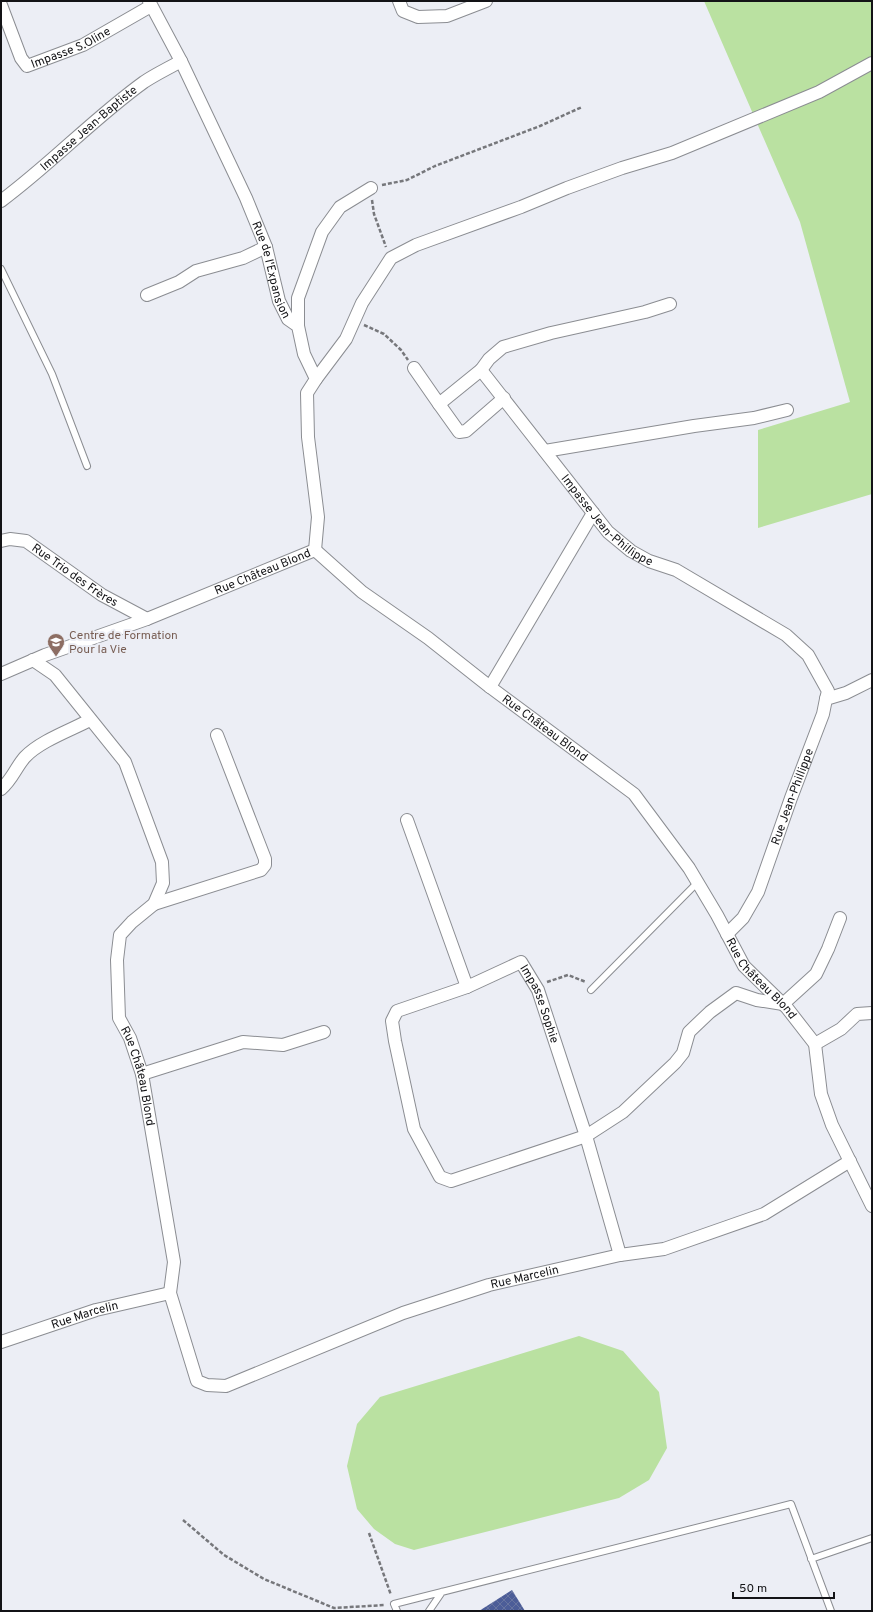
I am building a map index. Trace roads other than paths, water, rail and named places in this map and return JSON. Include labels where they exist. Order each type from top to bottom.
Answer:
[{"type":"street","points":[[399,1],[403,11],[418,17],[447,16],[486,1]]},
{"type":"street","name":"Impasse S.Oline","points":[[1,5],[21,58],[27,66],[83,45],[150,4]]},
{"type":"street","name":"Rue de l'Expansion","points":[[150,4],[182,61],[246,198],[266,248],[279,301],[288,319],[298,326],[304,354],[316,379]]},
{"type":"street","name":"Impasse Jean-Baptiste","points":[[1,201],[41,170],[79,136],[145,82],[182,61]]},
{"type":"street","points":[[315,550],[318,517],[308,436],[307,393],[346,339],[362,303],[390,258],[416,244],[521,207],[622,168],[672,153],[819,92],[872,63]]},
{"type":"street","points":[[298,326],[298,298],[322,232],[340,207],[371,188]]},
{"type":"street","points":[[147,295],[179,282],[196,271],[243,258],[266,248]]},
{"type":"street","points":[[439,404],[481,370],[489,359],[503,347],[551,332],[645,312],[670,304]]},
{"type":"street","points":[[414,368],[459,432],[466,431],[504,398]]},
{"type":"street","name":"Impasse Jean-Phillippe","points":[[481,370],[608,532],[630,551],[649,561],[676,570],[786,634],[808,654],[828,691],[826,699]]},
{"type":"street","points":[[545,451],[694,426],[754,418],[787,410]]},
{"type":"street","points":[[490,688],[593,513]]},
{"type":"street","name":"Rue Trio des Frères","points":[[1,541],[26,541],[102,595],[148,619]]},
{"type":"street","name":"Rue Château Blond","points":[[1,674],[33,660],[148,619],[315,550],[362,592],[428,638],[490,688],[634,794],[688,868],[744,966],[783,1004],[815,1044]]},
{"type":"street","name":"Rue Château Blond","points":[[33,660],[55,675],[125,762],[162,862],[163,884],[154,904],[132,922],[120,935],[117,960],[119,1018],[130,1038],[142,1074],[174,1262],[170,1293],[197,1381]]},
{"type":"street","points":[[826,699],[846,693],[872,680]]},
{"type":"street","name":"Rue Jean-Phillippe","points":[[727,934],[743,918],[758,892],[790,798],[823,714],[826,699]]},
{"type":"street","points":[[1,789],[10,781],[26,756],[38,747],[90,720]]},
{"type":"street","points":[[154,904],[240,878],[261,870],[265,866],[265,859],[217,735]]},
{"type":"street","points":[[407,820],[467,986],[397,1011],[392,1021],[414,1129],[440,1177],[452,1181],[586,1136],[623,1112],[675,1063],[682,1053],[690,1032],[710,1012],[736,993],[757,1000],[783,1004],[816,974],[840,918]]},
{"type":"street","name":"Impasse Sophie","points":[[467,986],[521,962],[536,986],[586,1136],[620,1255]]},
{"type":"street","points":[[872,1013],[857,1014],[841,1028],[815,1044],[821,1094],[832,1125],[872,1206]]},
{"type":"street","points":[[142,1074],[243,1042],[283,1045],[324,1032]]},
{"type":"street","name":"Rue Marcelin","points":[[197,1381],[207,1385],[226,1386],[403,1313],[489,1285],[620,1255],[664,1249],[764,1214],[850,1161]]},
{"type":"street","name":"Rue Marcelin","points":[[1,1342],[96,1310],[170,1293]]},
{"type":"lane","points":[[1,269],[52,374],[87,466]]},
{"type":"lane","points":[[593,988],[697,883]]},
{"type":"lane","points":[[397,1611],[394,1604],[791,1504],[831,1611]]},
{"type":"lane","points":[[811,1559],[872,1538]]},
{"type":"lane","points":[[429,1611],[442,1592]]},
{"type":"place","name":"Centre de Formation Pour la Vie","points":[[56,657]]}]
